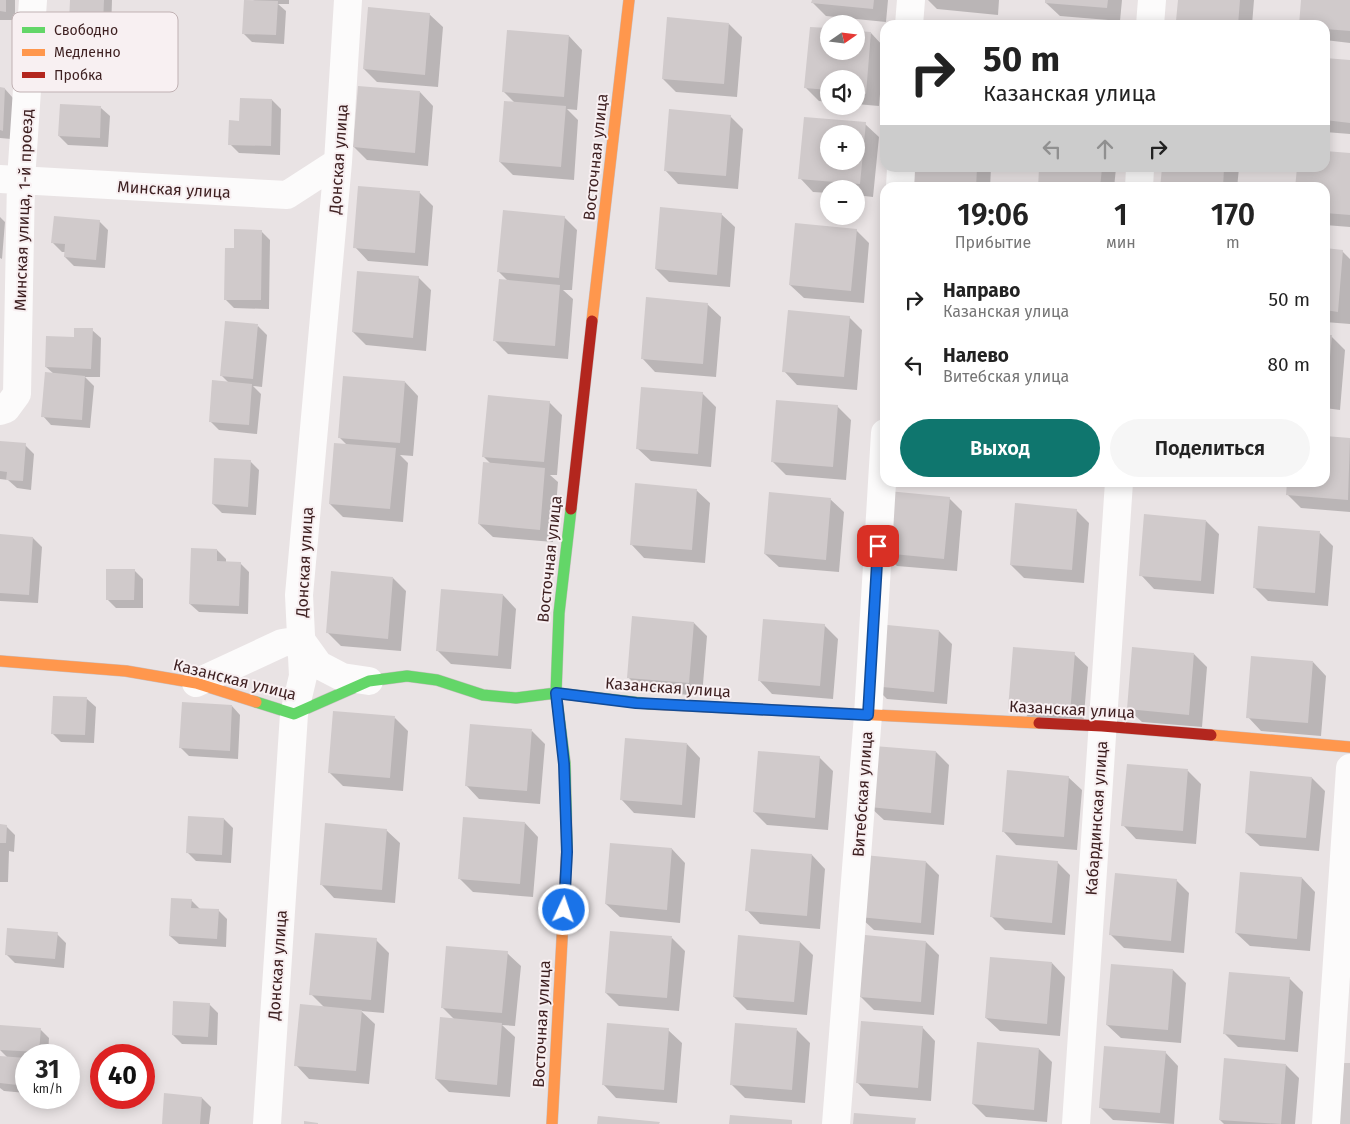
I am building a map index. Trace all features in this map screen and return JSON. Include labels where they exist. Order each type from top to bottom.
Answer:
[{"type":"street","name":"Донская улица","points":[[267,1124],[294,714],[303,676],[299,595],[338,162],[348,0]]},
{"type":"street","name":"Восточная улица","points":[[552,1124],[567,852],[564,764],[556,693],[559,613],[629,0]]},
{"type":"street","points":[[910,20],[911,0]]},
{"type":"street","points":[[1150,20],[1152,0]]},
{"type":"street","name":"Минская улица, 1-й проезд","points":[[0,411],[6,409],[17,394],[11,179],[22,92]]},
{"type":"street","name":"Минская улица","points":[[11,179],[287,195],[338,162]]},
{"type":"street","name":"Витебская улица","points":[[836,1124],[868,715],[882,487]]},
{"type":"street","name":"Кабардинская улица","points":[[1076,1124],[1119,487]]},
{"type":"street","points":[[196,683],[282,643],[301,640],[320,665],[342,676],[369,682]]},
{"type":"street","name":"Казанская улица","points":[[0,661],[126,671],[196,683],[294,714],[369,682],[407,676],[437,680],[483,695],[516,698],[556,693],[636,703],[1102,726],[1350,747]]},
{"type":"street","points":[[1326,1124],[1350,768]]},
{"type":"building","points":[[0,0],[6,0],[6,12],[0,11]]},
{"type":"building","points":[[70,0],[104,0],[104,12],[69,12]]},
{"type":"building","points":[[244,0],[278,1],[276,35],[242,34]]},
{"type":"building","points":[[812,0],[874,0],[873,9],[811,3]]},
{"type":"building","points":[[1045,0],[1108,0],[1107,8],[1045,3]]},
{"type":"building","points":[[1178,0],[1240,0],[1238,20],[1176,20]]},
{"type":"building","points":[[1301,0],[1350,0],[1350,31],[1330,29],[1330,20],[1299,20]]},
{"type":"building","points":[[368,7],[430,13],[425,75],[363,69]]},
{"type":"building","points":[[667,17],[729,23],[724,84],[662,79]]},
{"type":"building","points":[[810,27],[820,28],[820,60],[865,60],[865,32],[871,32],[866,94],[865,70],[820,70],[820,89],[804,88]]},
{"type":"building","points":[[507,30],[569,35],[564,97],[502,92]]},
{"type":"building","points":[[1330,58],[1350,60],[1350,123],[1330,121]]},
{"type":"building","points":[[358,86],[420,91],[415,153],[353,147]]},
{"type":"building","points":[[0,87],[5,88],[3,131],[0,130]]},
{"type":"building","points":[[240,98],[272,99],[271,146],[228,145],[229,120],[239,121]]},
{"type":"building","points":[[504,101],[566,106],[561,167],[499,162]]},
{"type":"building","points":[[60,104],[101,106],[100,138],[58,136]]},
{"type":"building","points":[[669,109],[731,115],[726,176],[664,171]]},
{"type":"building","points":[[804,117],[866,122],[865,132],[865,125],[820,125],[820,170],[861,170],[860,180],[798,179]]},
{"type":"building","points":[[1330,151],[1350,153],[1350,215],[1330,213],[1330,182],[1296,182],[1297,172],[1330,172]]},
{"type":"building","points":[[915,172],[977,172],[976,182],[914,182]]},
{"type":"building","points":[[1039,172],[1102,172],[1101,182],[1038,182]]},
{"type":"building","points":[[1162,172],[1224,172],[1223,182],[1161,182]]},
{"type":"building","points":[[358,186],[420,191],[415,253],[353,248]]},
{"type":"building","points":[[660,207],[722,213],[717,275],[655,269]]},
{"type":"building","points":[[503,210],[565,216],[559,278],[497,272]]},
{"type":"building","points":[[54,216],[100,220],[96,260],[64,257],[65,244],[51,243]]},
{"type":"building","points":[[795,223],[857,229],[851,291],[789,285]]},
{"type":"building","points":[[234,229],[262,230],[261,300],[224,300],[225,248],[234,248]]},
{"type":"building","points":[[1330,249],[1343,250],[1338,312],[1330,311]]},
{"type":"building","points":[[357,271],[419,276],[413,338],[352,332]]},
{"type":"building","points":[[499,279],[560,285],[555,346],[493,341]]},
{"type":"building","points":[[646,297],[708,303],[703,364],[641,359]]},
{"type":"building","points":[[788,310],[850,316],[844,377],[782,372]]},
{"type":"building","points":[[225,321],[258,324],[253,379],[220,376]]},
{"type":"building","points":[[74,328],[93,328],[91,369],[45,367],[46,336],[74,337]]},
{"type":"building","points":[[1330,335],[1332,335],[1330,357]]},
{"type":"building","points":[[45,372],[85,376],[82,420],[41,417]]},
{"type":"building","points":[[343,376],[405,381],[400,443],[338,438]]},
{"type":"building","points":[[212,380],[252,384],[249,425],[209,422]]},
{"type":"building","points":[[641,387],[703,392],[698,454],[636,449]]},
{"type":"building","points":[[488,395],[550,401],[544,462],[482,457]]},
{"type":"building","points":[[776,400],[838,405],[833,467],[771,462]]},
{"type":"building","points":[[1330,436],[1350,438],[1348,500],[1286,495],[1287,487],[1330,487]]},
{"type":"building","points":[[0,441],[26,443],[23,481],[6,480],[7,472],[0,471]]},
{"type":"building","points":[[334,443],[396,448],[390,509],[329,504]]},
{"type":"building","points":[[214,458],[251,460],[248,507],[212,504]]},
{"type":"building","points":[[483,462],[545,468],[540,530],[478,524]]},
{"type":"building","points":[[635,483],[697,489],[692,550],[630,545]]},
{"type":"building","points":[[888,491],[950,497],[944,559],[883,553]]},
{"type":"building","points":[[769,492],[831,498],[826,560],[764,554]]},
{"type":"building","points":[[1015,503],[1077,509],[1072,570],[1010,565]]},
{"type":"building","points":[[1144,514],[1206,520],[1201,581],[1139,576]]},
{"type":"building","points":[[1258,526],[1320,531],[1315,593],[1253,588]]},
{"type":"building","points":[[0,534],[33,537],[29,595],[0,593]]},
{"type":"building","points":[[191,548],[217,549],[217,561],[241,562],[239,606],[189,604]]},
{"type":"building","points":[[106,569],[135,569],[134,600],[106,600]]},
{"type":"building","points":[[331,571],[393,577],[388,639],[326,633]]},
{"type":"building","points":[[441,589],[503,594],[498,656],[436,651]]},
{"type":"building","points":[[632,616],[694,622],[689,683],[627,678]]},
{"type":"building","points":[[763,619],[825,624],[820,686],[758,681]]},
{"type":"building","points":[[877,624],[939,630],[934,692],[872,686]]},
{"type":"building","points":[[1013,647],[1075,652],[1070,714],[1008,709]]},
{"type":"building","points":[[1132,647],[1194,653],[1189,715],[1127,709]]},
{"type":"building","points":[[1251,656],[1313,661],[1308,723],[1246,718]]},
{"type":"building","points":[[53,696],[87,697],[85,735],[51,734]]},
{"type":"building","points":[[182,702],[232,705],[230,751],[179,748]]},
{"type":"building","points":[[333,711],[395,716],[390,778],[328,773]]},
{"type":"building","points":[[470,724],[532,729],[527,791],[465,786]]},
{"type":"building","points":[[625,738],[687,743],[682,805],[620,800]]},
{"type":"building","points":[[874,746],[936,751],[931,813],[869,807]]},
{"type":"building","points":[[758,751],[820,756],[815,818],[753,812]]},
{"type":"building","points":[[1127,764],[1188,769],[1183,831],[1121,826]]},
{"type":"building","points":[[1007,770],[1069,776],[1064,837],[1002,832]]},
{"type":"building","points":[[1250,771],[1312,777],[1306,838],[1245,833]]},
{"type":"building","points":[[188,816],[224,818],[222,855],[186,853]]},
{"type":"building","points":[[463,817],[525,822],[520,884],[458,879]]},
{"type":"building","points":[[325,823],[387,829],[382,890],[320,885]]},
{"type":"building","points":[[0,824],[7,825],[6,843],[0,843]]},
{"type":"building","points":[[610,843],[672,848],[667,910],[605,904]]},
{"type":"building","points":[[751,849],[812,854],[807,916],[745,911]]},
{"type":"building","points":[[864,855],[926,861],[921,923],[859,917]]},
{"type":"building","points":[[996,855],[1058,861],[1052,923],[990,917]]},
{"type":"building","points":[[1240,872],[1302,877],[1297,939],[1235,933]]},
{"type":"building","points":[[1115,873],[1177,879],[1171,941],[1109,935]]},
{"type":"building","points":[[171,898],[192,899],[191,908],[219,909],[217,939],[169,936]]},
{"type":"building","points":[[7,928],[58,932],[55,959],[5,955]]},
{"type":"building","points":[[610,931],[672,936],[667,998],[605,993]]},
{"type":"building","points":[[315,933],[377,938],[371,1000],[309,995]]},
{"type":"building","points":[[738,935],[800,941],[794,1002],[733,997]]},
{"type":"building","points":[[865,935],[926,941],[921,1002],[859,997]]},
{"type":"building","points":[[446,946],[508,951],[502,1013],[441,1008]]},
{"type":"building","points":[[990,957],[1052,962],[1047,1024],[985,1018]]},
{"type":"building","points":[[1111,964],[1173,969],[1168,1030],[1106,1025]]},
{"type":"building","points":[[1229,972],[1290,977],[1285,1040],[1223,1034]]},
{"type":"building","points":[[173,1001],[210,1003],[208,1037],[172,1035]]},
{"type":"building","points":[[300,1004],[362,1010],[356,1071],[294,1066]]},
{"type":"building","points":[[440,1017],[502,1023],[497,1085],[435,1079]]},
{"type":"building","points":[[861,1021],[923,1026],[918,1088],[856,1083]]},
{"type":"building","points":[[607,1023],[669,1028],[664,1090],[602,1085]]},
{"type":"building","points":[[735,1023],[797,1028],[792,1090],[730,1085]]},
{"type":"building","points":[[0,1025],[41,1028],[40,1044],[15,1044],[15,1051],[0,1050]]},
{"type":"building","points":[[977,1042],[1039,1048],[1034,1110],[972,1104]]},
{"type":"building","points":[[1104,1046],[1166,1051],[1160,1113],[1099,1108]]},
{"type":"building","points":[[0,1056],[15,1057],[15,1085],[0,1083]]},
{"type":"building","points":[[1224,1058],[1286,1064],[1281,1124],[1219,1120]]},
{"type":"building","points":[[1344,1063],[1350,1063],[1350,1124],[1339,1124]]},
{"type":"building","points":[[164,1093],[202,1097],[200,1124],[162,1124]]},
{"type":"building","points":[[854,1113],[916,1118],[915,1124],[853,1124]]},
{"type":"building","points":[[730,1115],[792,1120],[792,1124],[729,1124]]},
{"type":"building","points":[[598,1116],[660,1122],[659,1124],[597,1124]]},
{"type":"building","points":[[304,1121],[318,1123],[318,1124],[304,1124]]},
{"type":"traffic: fast","points":[[567,847],[565,763],[556,693],[559,613],[571,509]]},
{"type":"traffic: fast","points":[[256,702],[294,714],[369,681],[407,676],[437,680],[483,695],[516,698],[556,693],[650,704]]},
{"type":"traffic: slow","points":[[592,321],[629,0]]},
{"type":"traffic: slow","points":[[0,661],[126,671],[196,683],[256,702]]},
{"type":"traffic: slow","points":[[650,704],[1039,723]]},
{"type":"traffic: slow","points":[[1211,735],[1350,747]]},
{"type":"traffic: slow","points":[[552,1124],[567,847]]},
{"type":"traffic: jam","points":[[571,509],[592,321]]},
{"type":"traffic: jam","points":[[1039,723],[1211,735]]},
{"type":"route","points":[[564,910],[567,852],[564,764],[556,693],[636,703],[868,715],[878,546]]}]
